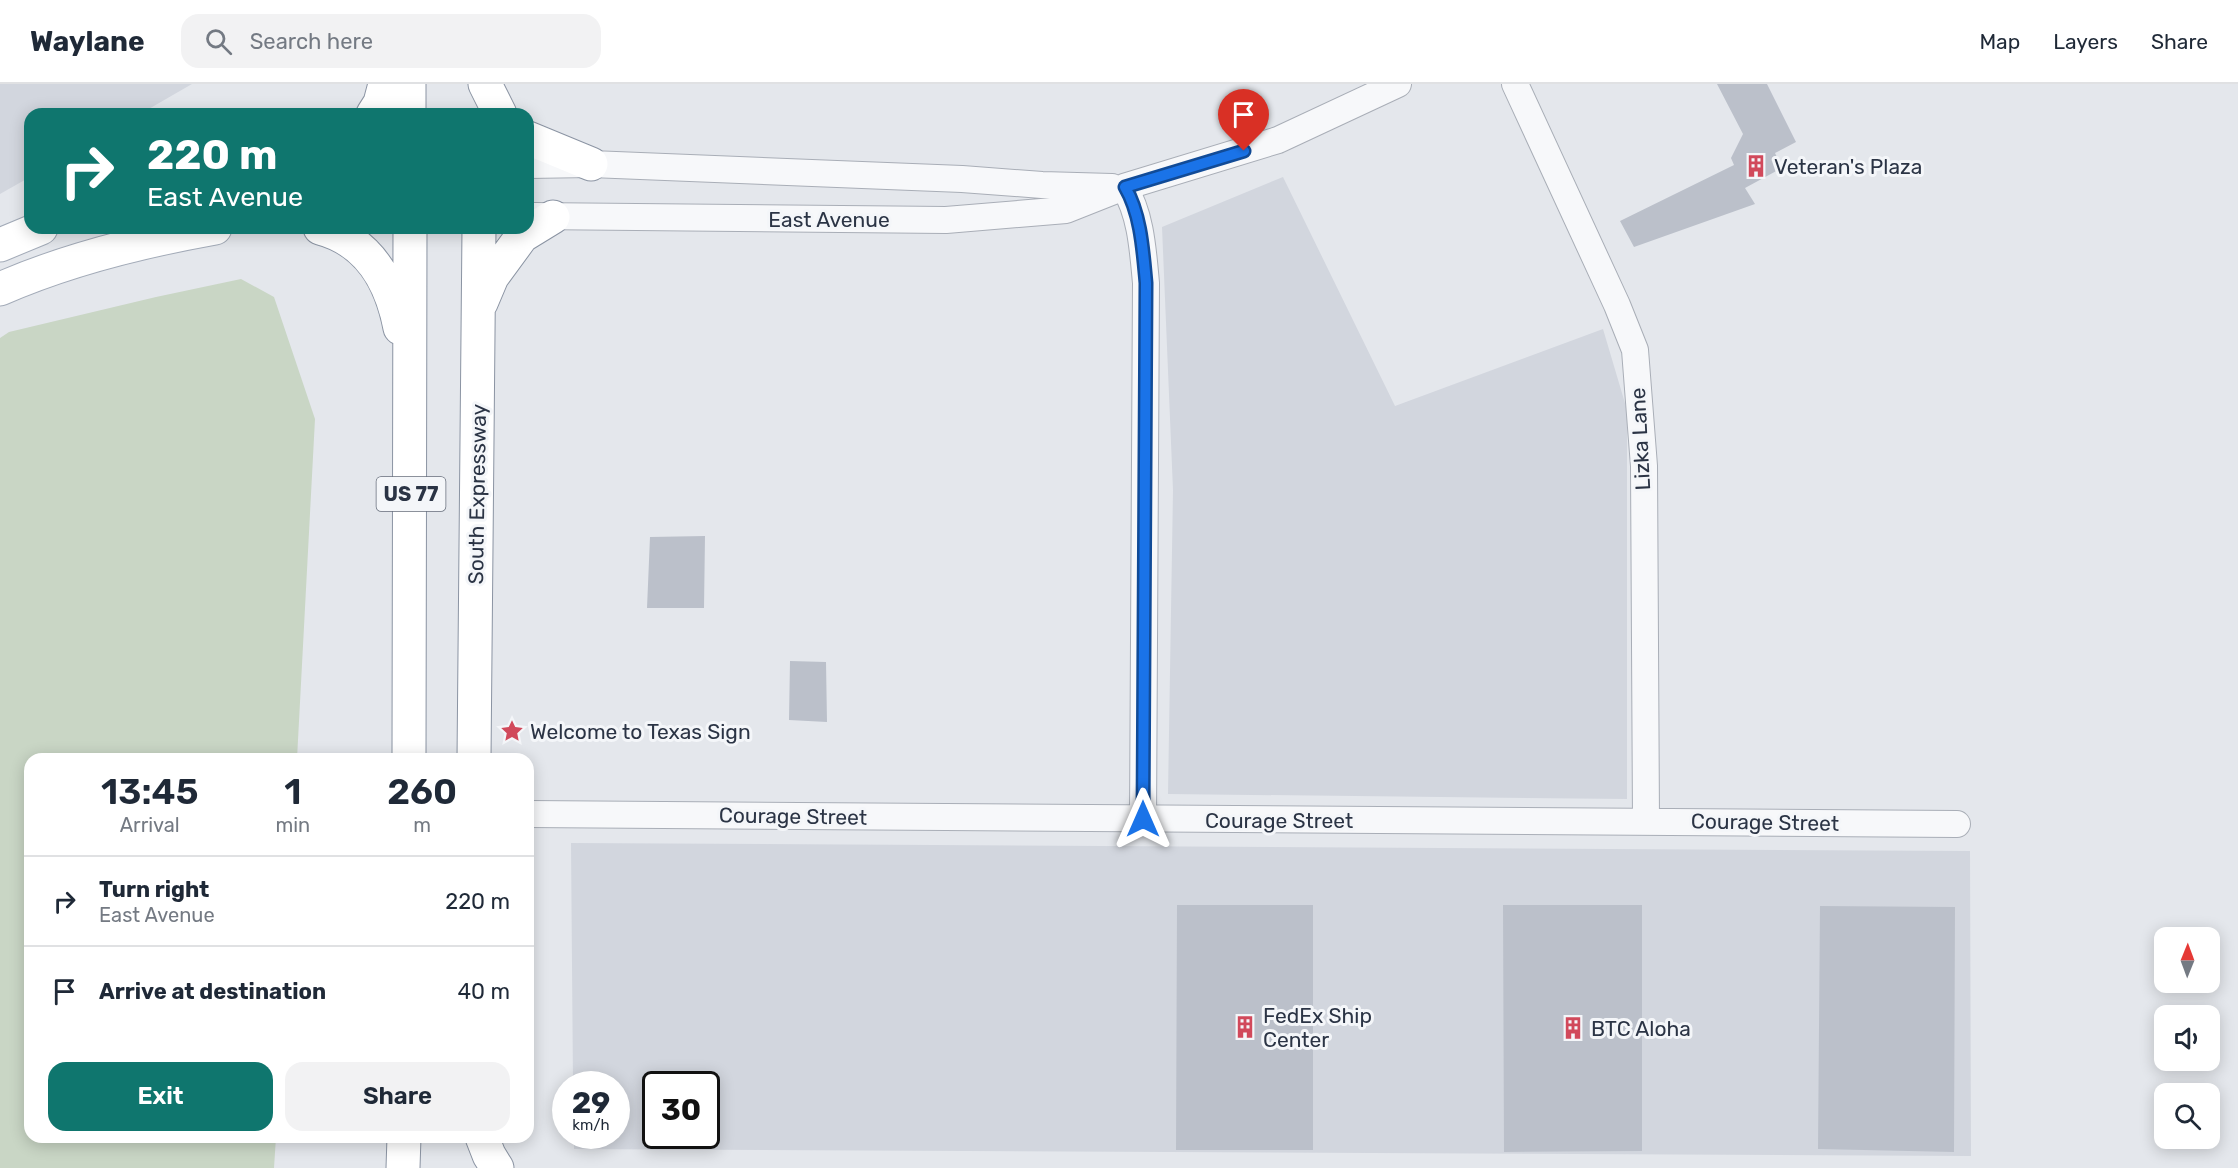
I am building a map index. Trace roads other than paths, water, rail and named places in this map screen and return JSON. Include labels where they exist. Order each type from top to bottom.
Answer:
[{"type":"main road","points":[[377,108],[385,84]]},
{"type":"main road","points":[[409,84],[409,108]]},
{"type":"main road","points":[[479,108],[480,84]]},
{"type":"main road","points":[[485,84],[497,108]]},
{"type":"main road","points":[[534,140],[591,164]]},
{"type":"main road","points":[[0,244],[26,234]]},
{"type":"main road","points":[[0,289],[39,272],[94,254],[187,234]]},
{"type":"main road","points":[[335,234],[353,241],[370,257],[388,288],[398,316],[411,388]]},
{"type":"main road","name":"US 77","points":[[409,753],[410,234]]},
{"type":"main road","name":"South Expressway","points":[[474,753],[479,234]]},
{"type":"main road","points":[[479,307],[492,277],[524,234]]},
{"type":"main road","points":[[403,1168],[404,1143]]},
{"type":"main road","points":[[469,1143],[469,1168]]},
{"type":"main road","points":[[484,1143],[497,1168]]},
{"type":"street","name":"East Avenue","points":[[540,217],[958,219],[1066,210],[1125,187],[1278,140],[1398,84]]},
{"type":"street","name":"Lizka Lane","points":[[1515,84],[1617,305],[1635,350],[1644,466],[1646,821]]},
{"type":"street","name":"East Avenue","points":[[534,165],[591,164],[1125,187]]},
{"type":"street","points":[[1125,187],[1130,195],[1140,231],[1146,283],[1143,819]]},
{"type":"street","name":"Courage Street","points":[[534,814],[1957,824]]},
{"type":"place","name":"Veteran's Plaza","points":[[1756,166]]},
{"type":"place","name":"Welcome to Texas Sign","points":[[512,731]]},
{"type":"place","name":"FedEx Ship Center","points":[[1245,1027]]},
{"type":"place","name":"BTC Aloha","points":[[1573,1028]]}]
